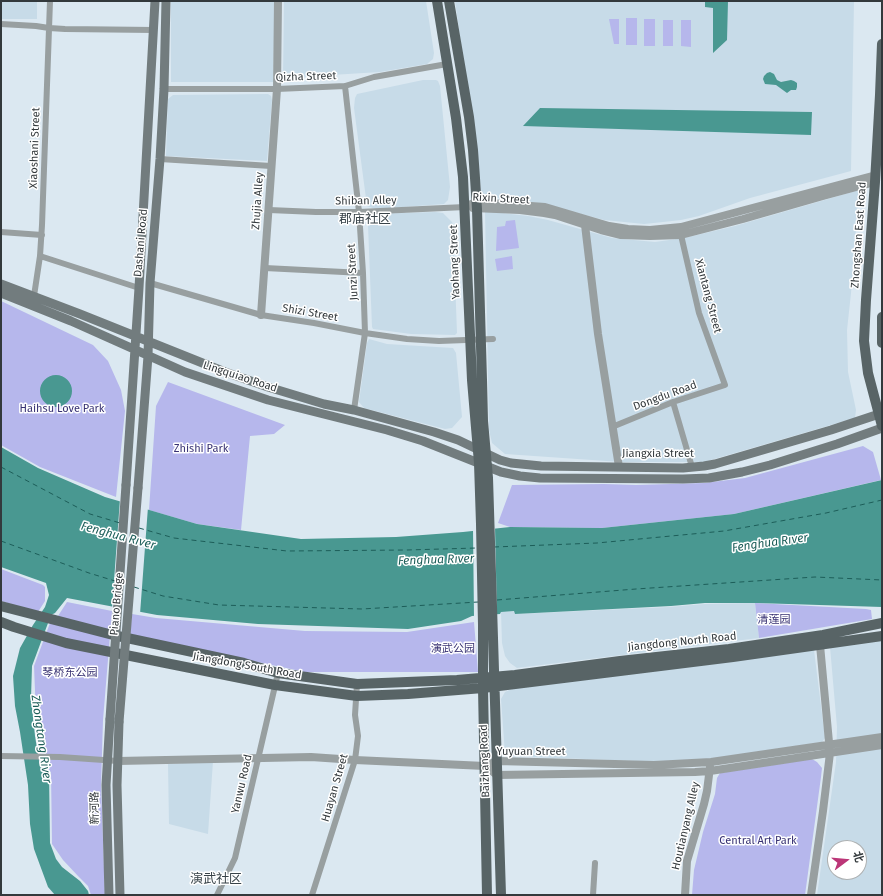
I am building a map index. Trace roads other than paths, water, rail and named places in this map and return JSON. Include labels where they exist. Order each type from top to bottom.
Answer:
[{"type":"main road","name":"Dashani Road","points":[[126,485],[155,1]]},
{"type":"main road","name":"Dashani Road","points":[[138,488],[148,356],[150,283],[160,159],[164,89],[166,1]]},
{"type":"main road","name":"Yaohang Street","points":[[437,1],[461,150],[483,464],[488,626]]},
{"type":"main road","name":"Yaohang Street","points":[[449,1],[469,117],[473,150],[477,205],[475,340]]},
{"type":"main road","name":"Zhongshan East Road","points":[[882,44],[864,341],[868,372],[880,413],[882,427]]},
{"type":"main road","name":"Lingquiao Road","points":[[1,284],[224,372],[324,404],[354,410],[434,432],[458,440],[482,452]]},
{"type":"main road","name":"Lingquiao Road","points":[[1,293],[71,321],[184,372],[268,400],[387,430],[423,441],[483,464]]},
{"type":"main road","points":[[882,317],[882,343]]},
{"type":"main road","name":"Jiangxia Street","points":[[482,452],[502,460],[541,466],[692,467],[715,464],[764,450],[831,430],[880,413]]},
{"type":"main road","points":[[483,464],[510,474],[540,478],[709,478],[770,465],[837,444],[882,427]]},
{"type":"main road","name":"Piano Bridge","points":[[110,720],[126,485]]},
{"type":"main road","name":"Piano Bridge","points":[[120,722],[138,488]]},
{"type":"main road","name":"Jiangdong South Road","points":[[1,606],[113,635],[244,663],[278,673],[358,684],[483,683]]},
{"type":"main road","name":"Jiangdong South Road","points":[[1,622],[24,631],[66,643],[275,685],[357,696],[408,694],[483,683]]},
{"type":"main road","name":"Jiangdong North Road","points":[[494,682],[620,661],[729,649],[882,623]]},
{"type":"main road","name":"Baizhang Road","points":[[487,895],[483,660],[488,626]]},
{"type":"main road","name":"Baizhang Road","points":[[488,626],[494,682],[501,895]]},
{"type":"main road","name":"Jiangdong North Road","points":[[483,683],[733,657],[882,636]]},
{"type":"main road","name":"新河路","points":[[109,895],[106,785],[110,720]]},
{"type":"main road","name":"新河路","points":[[120,722],[117,785],[120,895]]},
{"type":"street","name":"Xiaoshani Street","points":[[34,296],[42,235],[50,1]]},
{"type":"street","name":"Zhujia Alley","points":[[261,315],[277,88],[278,1]]},
{"type":"street","points":[[1,24],[49,28],[154,30]]},
{"type":"street","name":"Qizha Street","points":[[164,89],[345,86],[374,77],[447,64]]},
{"type":"street","name":"Junzi Street","points":[[345,86],[359,212],[365,333],[354,410]]},
{"type":"street","points":[[160,159],[271,166]]},
{"type":"street","name":"Rixin Street","points":[[465,207],[477,205],[545,207],[609,226],[650,230],[680,227],[875,179]]},
{"type":"street","name":"Rixin Street","points":[[477,205],[555,215],[610,233],[650,236],[681,235],[823,196],[875,179]]},
{"type":"street","name":"Shiban Alley","points":[[269,210],[359,212],[465,207]]},
{"type":"street","points":[[585,225],[598,334],[619,466]]},
{"type":"street","points":[[1,232],[42,235]]},
{"type":"street","name":"Xiantang Street","points":[[681,235],[699,313],[725,385]]},
{"type":"street","points":[[40,256],[139,288]]},
{"type":"street","points":[[265,268],[363,272]]},
{"type":"street","name":"Shizi Street","points":[[150,283],[261,315],[365,333],[408,340],[439,341],[493,339]]},
{"type":"street","name":"Dongdu Road","points":[[612,427],[673,402],[725,385]]},
{"type":"street","points":[[673,402],[692,467]]},
{"type":"street","points":[[811,895],[830,749],[820,645]]},
{"type":"street","name":"Yanwu Road","points":[[217,895],[235,858],[278,673]]},
{"type":"street","name":"Huayan Street","points":[[312,895],[355,760],[358,736],[355,715],[358,684]]},
{"type":"street","name":"Yuyuan Street","points":[[485,766],[497,775],[671,773],[710,771],[830,749],[882,737]]},
{"type":"street","name":"Yuyuan Street","points":[[485,766],[497,761],[654,765],[711,762],[882,745]]},
{"type":"street","points":[[1,756],[60,757],[118,761],[311,757],[485,766]]},
{"type":"street","name":"Houtianyang Alley","points":[[684,895],[687,861],[704,804],[711,762]]},
{"type":"street","points":[[593,895],[595,863]]},
{"type":"water","points":[[705,1],[728,1],[727,40],[713,53],[713,8],[705,7]]},
{"type":"water","points":[[770,72],[774,74],[777,80],[781,82],[791,80],[797,83],[796,90],[791,90],[787,93],[776,85],[765,84],[763,79],[764,76]]},
{"type":"water","points":[[540,108],[812,112],[811,135],[523,126]]},
{"type":"water","points":[[53,375],[59,375],[69,382],[72,391],[71,397],[65,404],[59,407],[53,407],[43,400],[40,394],[40,388],[47,378]]},
{"type":"water","name":"Fenghua Rıver","points":[[1,447],[38,468],[105,497],[197,524],[301,539],[396,537],[510,527],[602,528],[734,514],[882,480],[882,607],[705,603],[515,614],[514,611],[501,612],[500,614],[472,616],[461,621],[408,629],[258,624],[157,615],[67,598],[55,613],[51,615],[32,666],[31,698],[40,767],[49,773],[50,843],[56,859],[62,867],[80,881],[88,891],[89,895],[55,895],[48,887],[34,849],[30,824],[28,785],[15,706],[13,676],[20,648],[45,607],[49,595],[46,583],[1,567]]},
{"type":"district","name":"郡庙社区","points":[[365,219]]},
{"type":"district","name":"演武社区","points":[[216,879]]},
{"type":"park label","name":"Haihsu Love Park","points":[[62,409]]},
{"type":"park label","name":"Zhishi Park","points":[[201,449]]},
{"type":"park label","name":"清莲园","points":[[774,620]]},
{"type":"park label","name":"演武公园","points":[[453,649]]},
{"type":"park label","name":"琴桥东公园","points":[[70,673]]},
{"type":"park label","name":"Central Art Park","points":[[758,841]]},
{"type":"water label","name":"Zhongtang River","points":[[41,739]]}]
